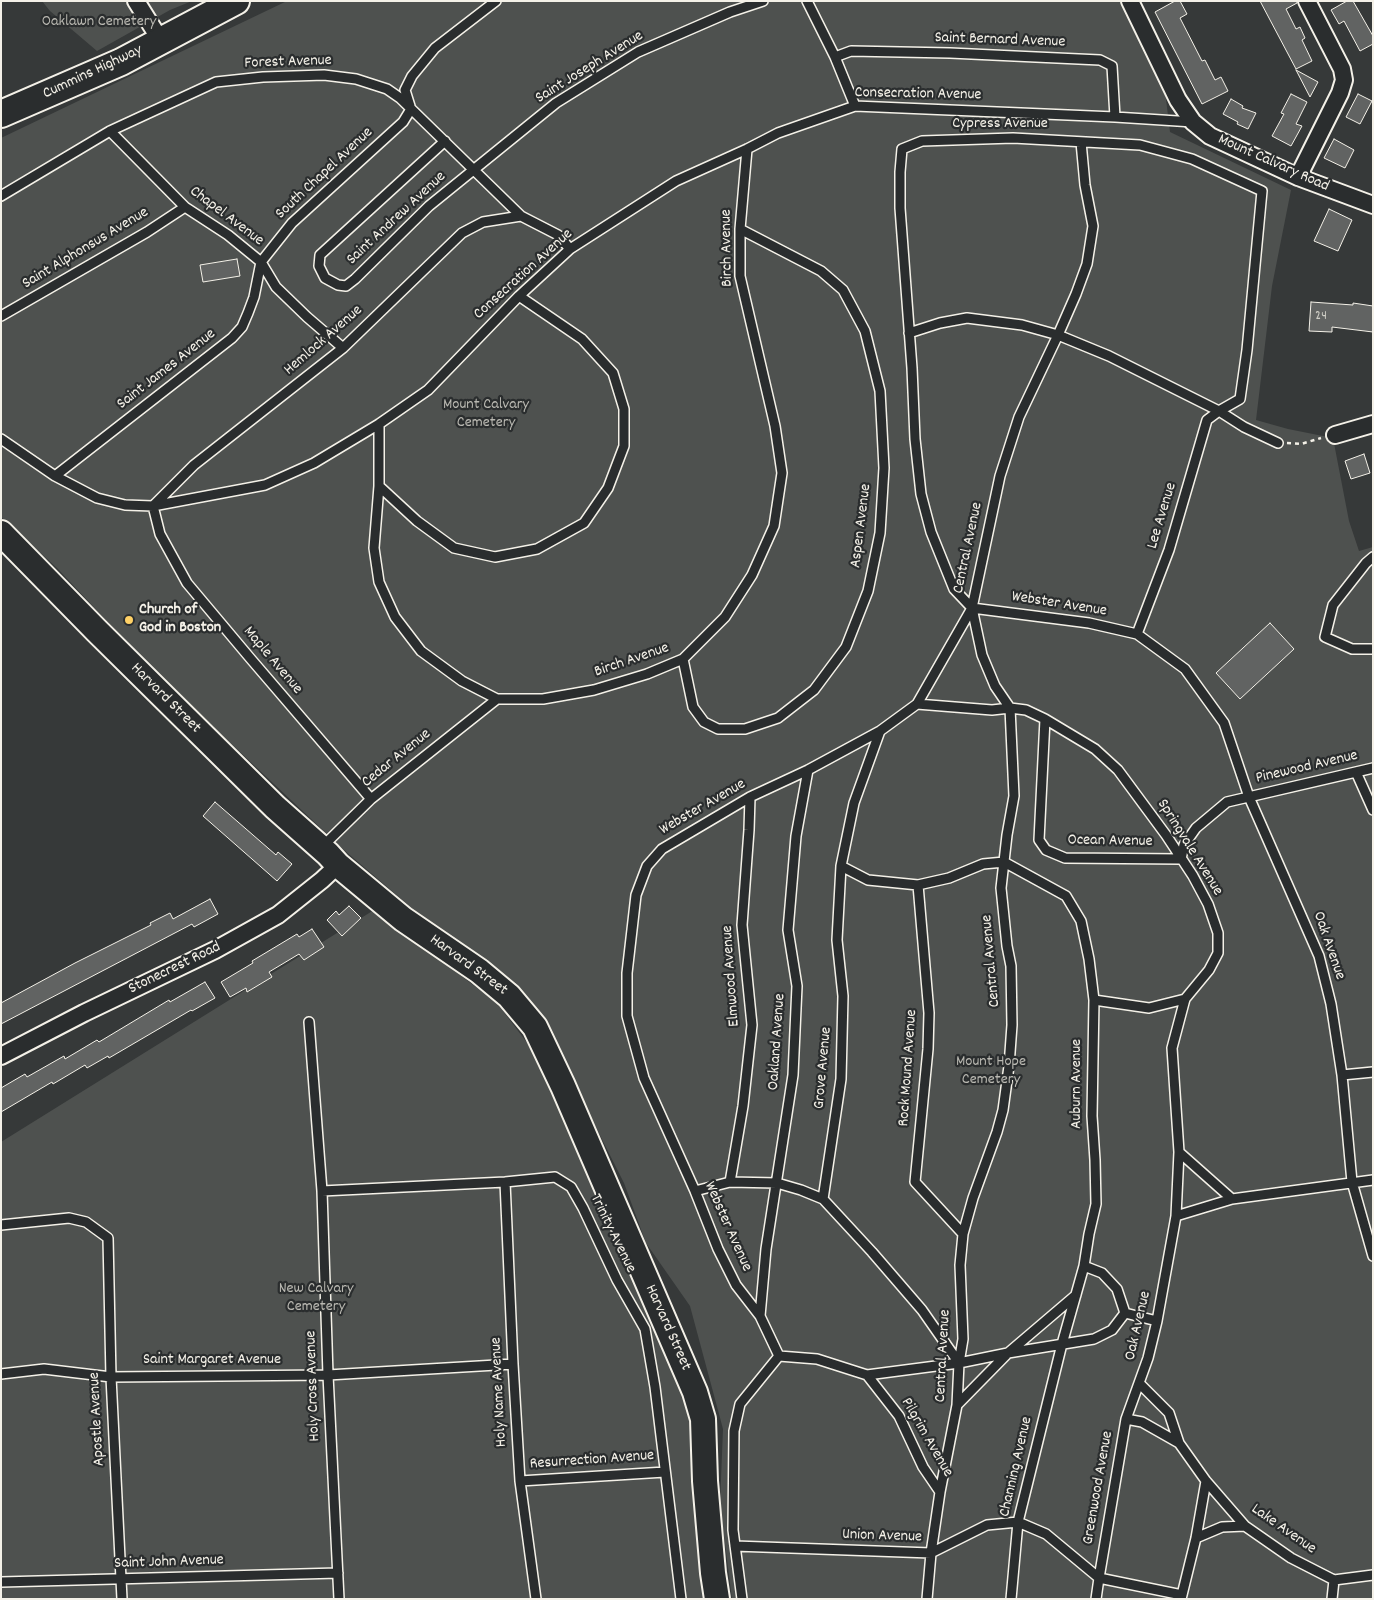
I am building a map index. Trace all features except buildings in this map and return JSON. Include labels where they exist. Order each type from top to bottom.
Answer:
[{"type":"main road","name":"Cummins Highway","points":[[1,114],[121,62],[236,1]]},
{"type":"main road","name":"Harvard Street","points":[[1,533],[275,807],[338,865],[403,919],[479,971],[502,990],[534,1028],[567,1095],[695,1392],[703,1419],[705,1481],[717,1599]]},
{"type":"street","points":[[136,1],[161,41]]},
{"type":"street","name":"Mount Calvary Road","points":[[1130,1],[1178,100],[1193,122],[1210,136],[1298,177],[1373,205]]},
{"type":"street","points":[[1298,177],[1340,93],[1344,80],[1342,68],[1307,1]]},
{"type":"street","points":[[1335,435],[1373,424]]},
{"type":"street","name":"Stonecrest Road","points":[[1,1056],[84,1013],[215,950],[278,915],[338,865]]},
{"type":"lane","points":[[411,109],[405,90],[412,76],[436,48],[496,1]]},
{"type":"lane","name":"Saint Joseph Avenue","points":[[472,170],[556,103],[638,52],[730,12],[763,1]]},
{"type":"lane","points":[[807,1],[835,57],[855,106]]},
{"type":"lane","name":"Saint Bernard Avenue","points":[[835,57],[851,51],[950,53],[1100,60],[1112,66],[1115,117]]},
{"type":"lane","name":"Forest Avenue","points":[[1,196],[110,131],[216,82],[263,77],[324,75],[356,79],[387,89],[400,98],[521,216],[558,236],[570,249]]},
{"type":"lane","name":"Consecration Avenue","points":[[1,439],[55,476],[97,498],[124,505],[153,506],[265,485],[314,463],[379,424],[428,390],[519,296],[570,249],[676,181],[778,133],[855,106],[1193,122]]},
{"type":"lane","name":"South Chapel Avenue","points":[[261,262],[292,223],[404,122],[411,109]]},
{"type":"lane","name":"Chapel Avenue","points":[[110,131],[185,207],[228,236],[261,262],[276,287],[343,348]]},
{"type":"lane","name":"Cypress Avenue","points":[[972,608],[954,588],[931,532],[921,494],[915,439],[900,208],[902,149],[922,141],[1013,138],[1140,145],[1192,159],[1262,190],[1247,350],[1240,399],[1219,411]]},
{"type":"lane","name":"Saint Andrew Avenue","points":[[444,141],[320,255],[319,266],[325,278],[338,285],[346,286],[429,206],[472,170]]},
{"type":"lane","name":"Central Avenue","points":[[927,1599],[931,1553],[940,1492],[957,1405],[959,1363],[963,1339],[960,1265],[963,1234],[973,1198],[1003,1110],[1012,1025],[1012,976],[1001,888],[1014,796],[1010,708],[995,686],[982,655],[972,608],[1000,476],[1019,416],[1058,336],[1087,264],[1093,226],[1085,186],[1081,142]]},
{"type":"lane","name":"Birch Avenue","points":[[379,424],[379,486],[374,548],[379,582],[395,617],[421,651],[462,681],[497,699],[543,700],[594,690],[646,674],[683,659],[725,617],[752,575],[774,526],[782,473],[775,426],[740,276],[740,229],[747,149]]},
{"type":"lane","name":"Saint Alphonsus Avenue","points":[[1,316],[147,232],[185,207]]},
{"type":"lane","name":"Hemlock Avenue","points":[[153,506],[194,465],[343,348],[462,233],[483,222],[521,216]]},
{"type":"lane","name":"Aspen Avenue","points":[[683,659],[693,707],[704,722],[718,729],[745,729],[778,718],[814,690],[846,647],[868,591],[880,533],[884,468],[880,392],[865,331],[844,290],[820,271],[740,229]]},
{"type":"lane","name":"Saint James Avenue","points":[[55,476],[232,338],[242,327],[248,313],[254,297],[261,262]]},
{"type":"lane","points":[[379,486],[417,521],[454,548],[495,557],[537,549],[584,523],[608,488],[624,446],[624,409],[613,373],[582,339],[519,296]]},
{"type":"lane","points":[[909,333],[940,323],[967,318],[1022,325],[1058,336],[1109,356],[1278,443]]},
{"type":"lane","name":"Lee Avenue","points":[[1136,634],[1169,550],[1207,420],[1219,411]]},
{"type":"lane","name":"Maple Avenue","points":[[153,506],[160,534],[187,583],[371,799]]},
{"type":"lane","points":[[1373,557],[1366,563],[1333,605],[1325,637],[1352,649],[1373,649]]},
{"type":"lane","name":"Webster Avenue","points":[[779,1356],[760,1316],[736,1285],[718,1249],[695,1191],[644,1078],[627,1016],[627,973],[636,895],[647,866],[662,849],[750,797],[808,770],[880,731],[917,704],[972,608],[1089,624],[1136,634],[1185,668]]},
{"type":"lane","name":"Oak Avenue","points":[[1185,668],[1224,723],[1249,797],[1319,956],[1332,1004],[1342,1075],[1352,1182],[1373,1256]]},
{"type":"lane","name":"Cedar Avenue","points":[[321,848],[371,799],[497,699]]},
{"type":"lane","name":"Springvale Avenue","points":[[917,704],[992,710],[1010,708],[1026,710],[1045,719],[1095,749],[1118,770],[1145,804],[1193,876],[1208,904],[1218,933],[1218,953],[1209,970],[1185,999],[1172,1048],[1179,1152],[1176,1216]]},
{"type":"lane","name":"Ocean Avenue","points":[[1045,719],[1039,840],[1046,850],[1064,858],[1181,859]]},
{"type":"lane","name":"Grove Avenue","points":[[823,1199],[841,1079],[843,996],[837,940],[841,866],[854,803],[880,731]]},
{"type":"lane","name":"Pinewood Avenue","points":[[1249,797],[1373,768]]},
{"type":"lane","name":"Oakland Avenue","points":[[760,1316],[766,1249],[793,1075],[797,986],[788,930],[796,836],[808,770]]},
{"type":"lane","points":[[1356,772],[1373,810]]},
{"type":"lane","name":"Elmwood Avenue","points":[[730,1182],[743,1106],[752,1025],[742,925],[750,797]]},
{"type":"lane","points":[[1181,859],[1184,845],[1196,828],[1227,802],[1249,797]]},
{"type":"lane","points":[[841,866],[868,880],[918,885],[948,878],[983,864],[1004,862]]},
{"type":"lane","name":"Auburn Avenue","points":[[1004,862],[1066,896],[1081,921],[1089,958],[1094,1000],[1092,1116],[1096,1204],[1084,1266],[1062,1344]]},
{"type":"lane","name":"Rock Mound Avenue","points":[[918,885],[929,1013],[928,1049],[915,1182],[963,1234]]},
{"type":"lane","points":[[1094,1000],[1149,1008],[1185,999]]},
{"type":"lane","name":"Holy Cross Avenue","points":[[309,1022],[322,1191],[328,1375],[340,1599]]},
{"type":"lane","points":[[1342,1075],[1373,1072]]},
{"type":"lane","points":[[1179,1152],[1232,1199]]},
{"type":"lane","name":"Trinity Avenue","points":[[322,1191],[504,1182],[555,1177],[571,1187],[617,1280],[645,1329],[655,1387],[681,1599]]},
{"type":"lane","points":[[1176,1216],[1232,1199],[1373,1180]]},
{"type":"lane","name":"Holy Name Avenue","points":[[504,1182],[520,1481],[536,1599]]},
{"type":"lane","points":[[695,1191],[730,1182],[777,1183],[823,1199],[922,1310],[959,1363]]},
{"type":"lane","name":"Oak Avenue","points":[[1140,1384],[1157,1321],[1176,1216]]},
{"type":"lane","name":"Apostle Avenue","points":[[1,1225],[69,1218],[86,1222],[108,1238],[111,1377],[122,1599]]},
{"type":"lane","points":[[1084,1266],[1102,1273],[1117,1290],[1124,1314]]},
{"type":"lane","points":[[957,1405],[1008,1353],[1076,1295]]},
{"type":"lane","points":[[1124,1314],[1157,1321]]},
{"type":"lane","points":[[742,1599],[736,1546],[732,1530],[734,1431],[740,1404],[779,1356],[817,1359],[867,1375],[959,1363],[1094,1338],[1112,1330],[1124,1314]]},
{"type":"lane","name":"Channing Avenue","points":[[1011,1599],[1018,1522],[1062,1344]]},
{"type":"lane","name":"Saint Margaret Avenue","points":[[1,1374],[44,1368],[111,1377],[328,1375],[513,1364]]},
{"type":"lane","name":"Pilgrim Avenue","points":[[867,1375],[899,1416],[924,1467],[940,1492]]},
{"type":"lane","name":"Greenwood Avenue","points":[[1096,1599],[1126,1419],[1140,1384]]},
{"type":"lane","name":"Lake Avenue","points":[[1140,1384],[1169,1414],[1179,1443],[1206,1481],[1245,1526],[1291,1558],[1334,1580]]},
{"type":"lane","name":"Lake Avenue","points":[[1126,1419],[1142,1422],[1179,1443]]},
{"type":"lane","name":"Resurrection Avenue","points":[[520,1481],[665,1472]]},
{"type":"lane","points":[[1181,1597],[1196,1538],[1206,1481]]},
{"type":"lane","name":"Union Avenue","points":[[736,1546],[931,1553],[987,1525],[1018,1522],[1046,1534],[1099,1578],[1181,1597]]},
{"type":"lane","points":[[1196,1538],[1222,1526],[1245,1526]]},
{"type":"lane","name":"Saint John Avenue","points":[[1,1582],[338,1573]]},
{"type":"lane","points":[[1332,1599],[1334,1580],[1373,1575]]},
{"type":"path","points":[[1278,443],[1302,444],[1335,435]]},
{"type":"green space","name":"Oaklawn Cemetery","points":[[42,1],[192,1],[170,10],[97,51],[50,11]]},
{"type":"green space","points":[[287,1],[1120,1],[1164,83],[1170,132],[1291,190],[1272,286],[1256,420],[1333,438],[1349,521],[1359,551],[1373,547],[1373,1599],[732,1599],[720,1504],[723,1429],[690,1306],[646,1243],[624,1183],[543,1022],[520,989],[505,976],[469,949],[434,927],[344,850],[153,670],[57,568],[1,517],[1,138]]},
{"type":"green space","name":"New Calvary Cemetery","points":[[374,910],[497,1003],[540,1060],[674,1372],[695,1431],[694,1505],[704,1599],[1,1599],[1,1142]]},
{"type":"place","name":"Church of God in Boston","points":[[129,620]]},
{"type":"park label","name":"Mount Calvary Cemetery","points":[[486,415]]},
{"type":"park label","name":"Mount Hope Cemetery","points":[[991,1072]]}]
